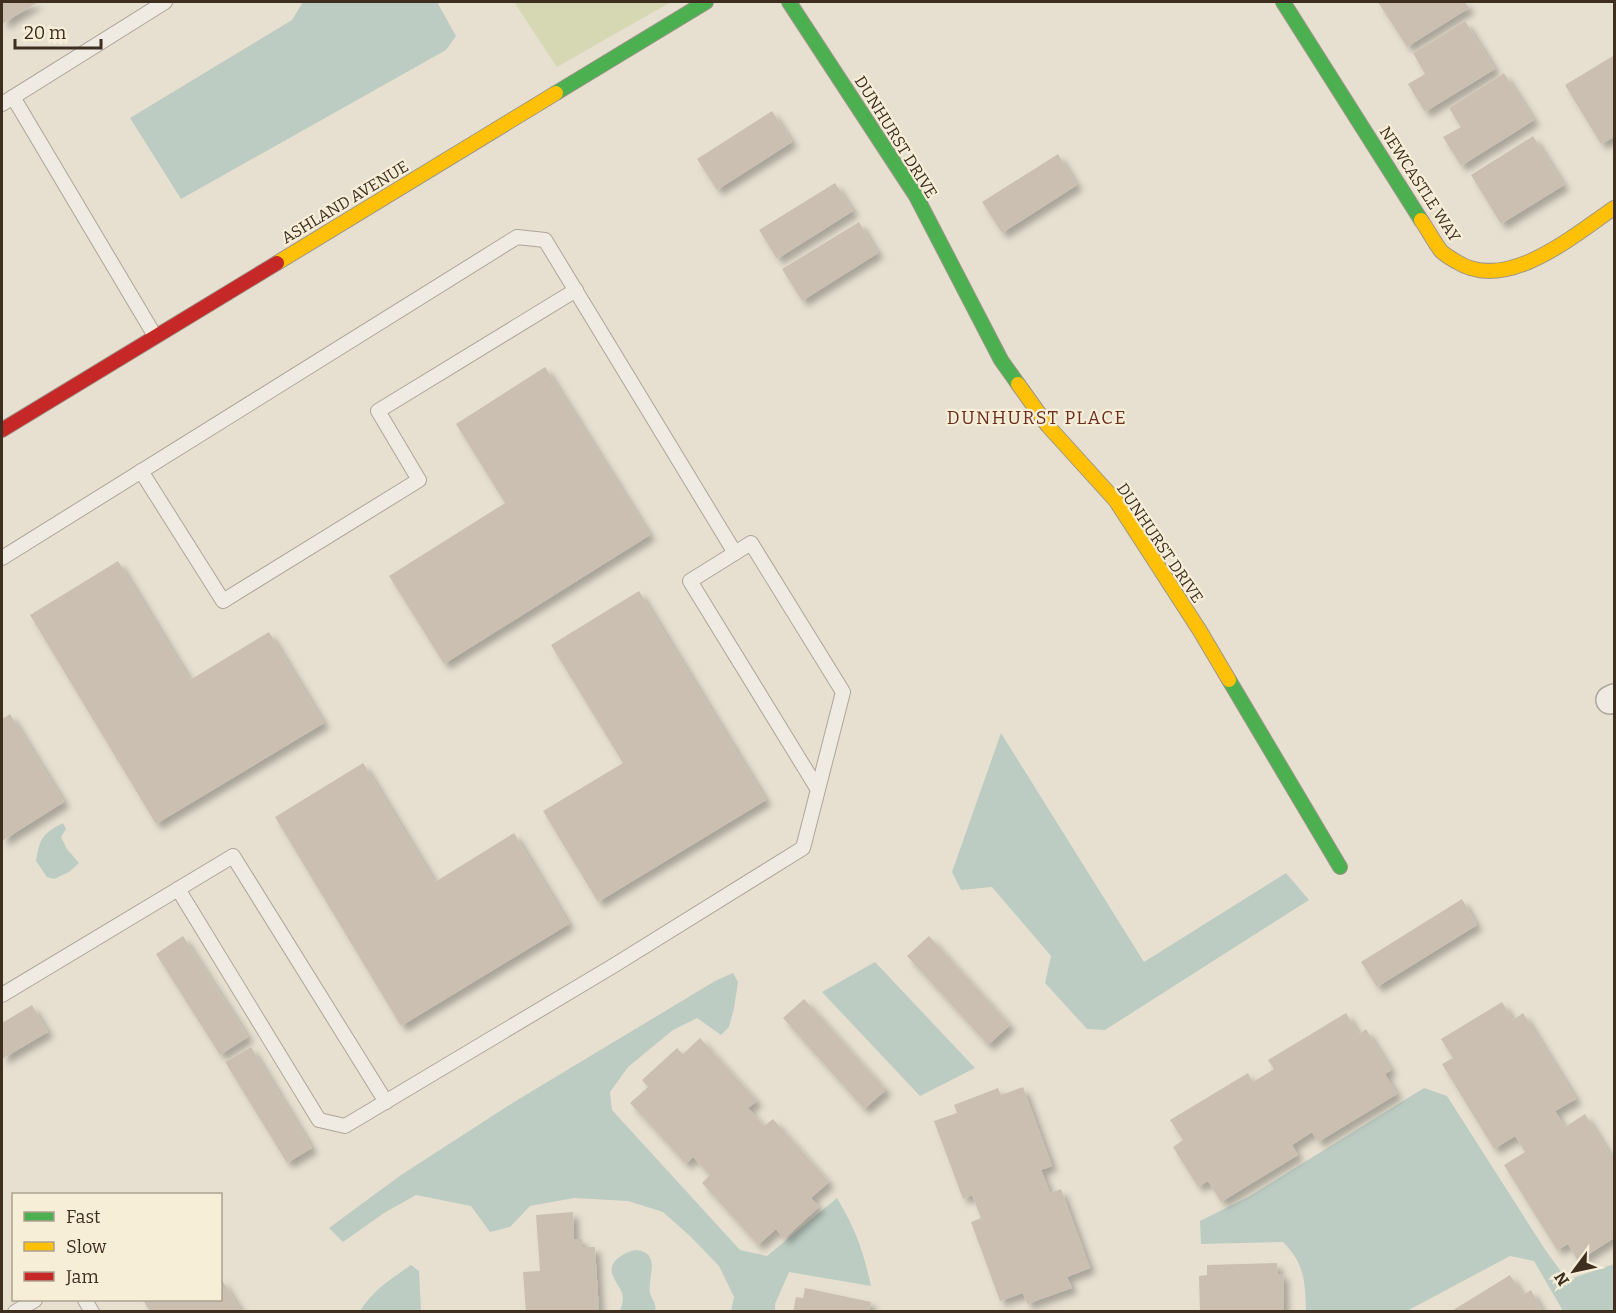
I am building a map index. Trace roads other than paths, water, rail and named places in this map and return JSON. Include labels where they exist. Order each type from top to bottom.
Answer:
[{"type":"street","name":"ASHLAND AVENUE","points":[[2,430],[706,2]]},
{"type":"street","name":"DUNHURST DRIVE","points":[[789,2],[916,196],[1001,360],[1048,426],[1116,501],[1200,631],[1340,867]]},
{"type":"street","name":"NEWCASTLE WAY","points":[[1283,2],[1443,252],[1462,266],[1483,272],[1507,271],[1526,264],[1614,208]]},
{"type":"lane","points":[[155,336],[7,100],[165,2]]},
{"type":"lane","points":[[2,558],[517,237],[545,240],[735,553]]},
{"type":"lane","points":[[141,471],[223,601],[419,480],[378,411],[576,290]]},
{"type":"lane","points":[[178,889],[319,1120],[345,1126],[613,966],[803,848],[843,692],[751,543],[690,582],[817,788]]},
{"type":"lane","points":[[2,995],[233,855],[386,1102]]},
{"type":"lane","points":[[15,1311],[32,1301]]},
{"type":"district","name":"DUNHURST PLACE","points":[[1037,418]]}]
